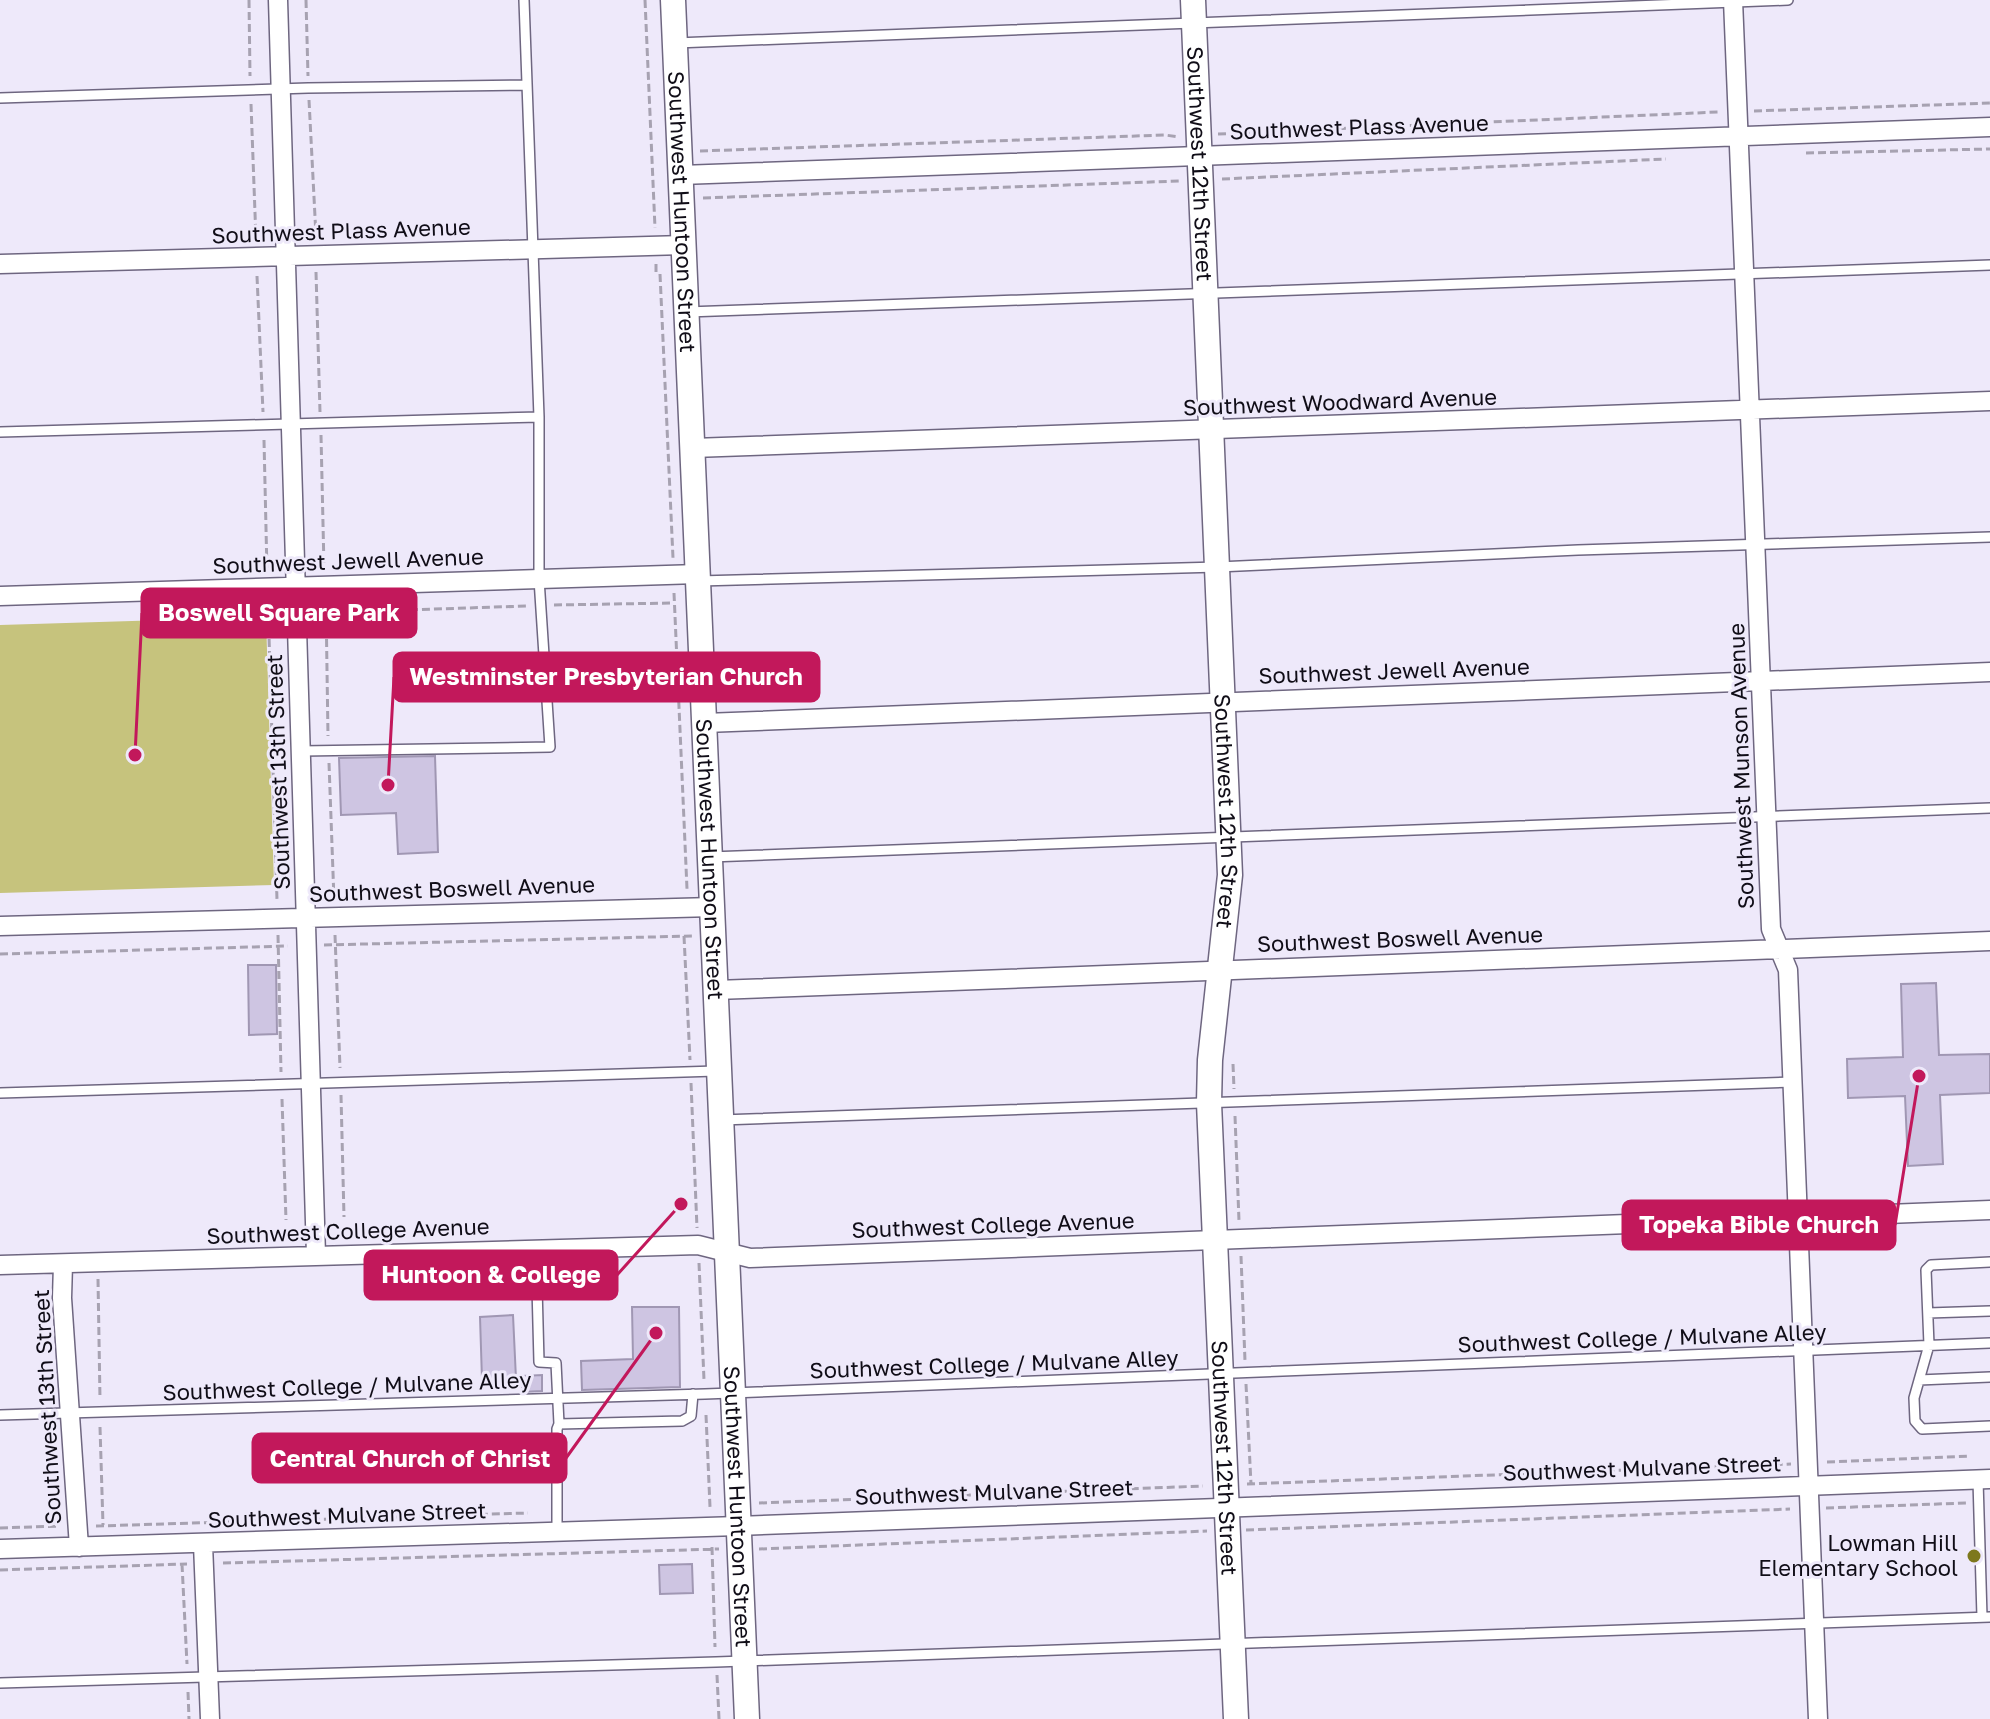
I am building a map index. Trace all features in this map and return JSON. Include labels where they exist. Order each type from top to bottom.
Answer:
[{"type":"main road","name":"Southwest Huntoon Street","points":[[673,0],[693,448],[690,576],[705,723],[747,1719]]},
{"type":"main road","name":"Southwest 12th Street","points":[[1194,11],[1228,837],[1229,897],[1210,1060],[1209,1103],[1236,1719]]},
{"type":"street","name":"Southwest 13th Street","points":[[278,0],[316,1255]]},
{"type":"street","name":"Southwest Munson Avenue","points":[[1733,1],[1771,929],[1788,970],[1818,1719]]},
{"type":"street","name":"Southwest Plass Avenue","points":[[681,175],[1990,127]]},
{"type":"street","name":"Southwest Plass Avenue","points":[[0,264],[684,245]]},
{"type":"street","name":"Southwest Woodward Avenue","points":[[693,448],[1990,401]]},
{"type":"street","name":"Southwest Jewell Avenue","points":[[0,596],[690,576]]},
{"type":"street","name":"Southwest Jewell Avenue","points":[[705,723],[1990,672]]},
{"type":"street","name":"Southwest Boswell Avenue","points":[[0,926],[713,907]]},
{"type":"street","name":"Southwest Boswell Avenue","points":[[716,990],[1990,941]]},
{"type":"street","name":"Southwest College Avenue","points":[[0,1265],[698,1245],[750,1258],[1990,1210]]},
{"type":"street","name":"Southwest 13th Street","points":[[63,1264],[62,1298],[79,1547]]},
{"type":"street","name":"Southwest Mulvane Street","points":[[0,1549],[738,1527],[1984,1480]]},
{"type":"street","points":[[203,1544],[210,1719]]},
{"type":"lane","points":[[302,751],[550,747],[539,579],[539,417],[524,0]]},
{"type":"lane","points":[[675,43],[1194,11],[1788,0]]},
{"type":"lane","points":[[0,98],[281,88],[525,85]]},
{"type":"lane","points":[[687,312],[1990,265]]},
{"type":"lane","points":[[0,432],[539,417]]},
{"type":"lane","points":[[690,576],[1218,567],[1578,550],[1990,537]]},
{"type":"lane","points":[[710,857],[1990,808]]},
{"type":"lane","points":[[0,1093],[719,1071]]},
{"type":"lane","points":[[721,1120],[1793,1082]]},
{"type":"lane","points":[[536,1249],[539,1362],[556,1363],[559,1424],[557,1532]]},
{"type":"lane","points":[[1990,1262],[1931,1265],[1926,1270],[1929,1345],[1914,1398],[1915,1421],[1922,1429],[1990,1426]]},
{"type":"lane","points":[[1928,1313],[1990,1311]]},
{"type":"lane","name":"Southwest College / Mulvane Alley","points":[[0,1415],[705,1394],[1990,1343]]},
{"type":"lane","points":[[1919,1380],[1990,1377]]},
{"type":"lane","points":[[559,1424],[682,1421],[691,1416],[693,1394]]},
{"type":"lane","points":[[0,1683],[716,1662],[1986,1617],[1978,1503],[1984,1480]]},
{"type":"path","points":[[249,0],[286,1220]]},
{"type":"path","points":[[306,0],[344,1217]]},
{"type":"path","points":[[645,0],[658,274],[690,576],[674,603],[688,907]]},
{"type":"path","points":[[702,198],[1199,157],[1591,116],[1990,103]]},
{"type":"path","points":[[1799,154],[1990,149]]},
{"type":"path","points":[[700,151],[1199,157],[1676,158]]},
{"type":"path","points":[[297,614],[674,603]]},
{"type":"path","points":[[0,954],[714,935]]},
{"type":"path","points":[[684,936],[719,1719]]},
{"type":"path","points":[[98,1263],[103,1525]]},
{"type":"path","points":[[0,1570],[712,1549],[738,1527],[1226,1508],[1807,1463],[1970,1456]]},
{"type":"path","points":[[738,1527],[1226,1508],[1808,1508],[1978,1503]]},
{"type":"path","points":[[0,1528],[557,1512]]},
{"type":"path","points":[[182,1564],[189,1719]]},
{"type":"shaded area","points":[[266,617],[274,885],[0,893],[0,625]]},
{"type":"building","points":[[435,756],[438,852],[398,854],[396,813],[341,815],[339,758]]},
{"type":"building","points":[[248,965],[276,965],[277,1034],[249,1035]]},
{"type":"building","points":[[1936,983],[1939,1055],[1990,1054],[1990,1093],[1940,1095],[1943,1164],[1908,1166],[1905,1096],[1848,1098],[1847,1059],[1903,1057],[1901,984]]},
{"type":"building","points":[[632,1307],[679,1307],[680,1387],[582,1390],[581,1361],[633,1359]]},
{"type":"building","points":[[513,1315],[516,1379],[482,1380],[480,1317]]},
{"type":"building","points":[[542,1375],[542,1391],[522,1392],[522,1376]]},
{"type":"building","points":[[692,1564],[693,1593],[660,1594],[659,1565]]},
{"type":"place","name":"Boswell Square Park","points":[[135,755]]},
{"type":"place","name":"Westminster Presbyterian Church","points":[[388,785]]},
{"type":"place","name":"Topeka Bible Church","points":[[1919,1076]]},
{"type":"place","name":"Huntoon & College","points":[[681,1204]]},
{"type":"place","name":"Central Church of Christ","points":[[656,1333]]},
{"type":"place","name":"Lowman Hill Elementary School","points":[[1974,1556]]}]
